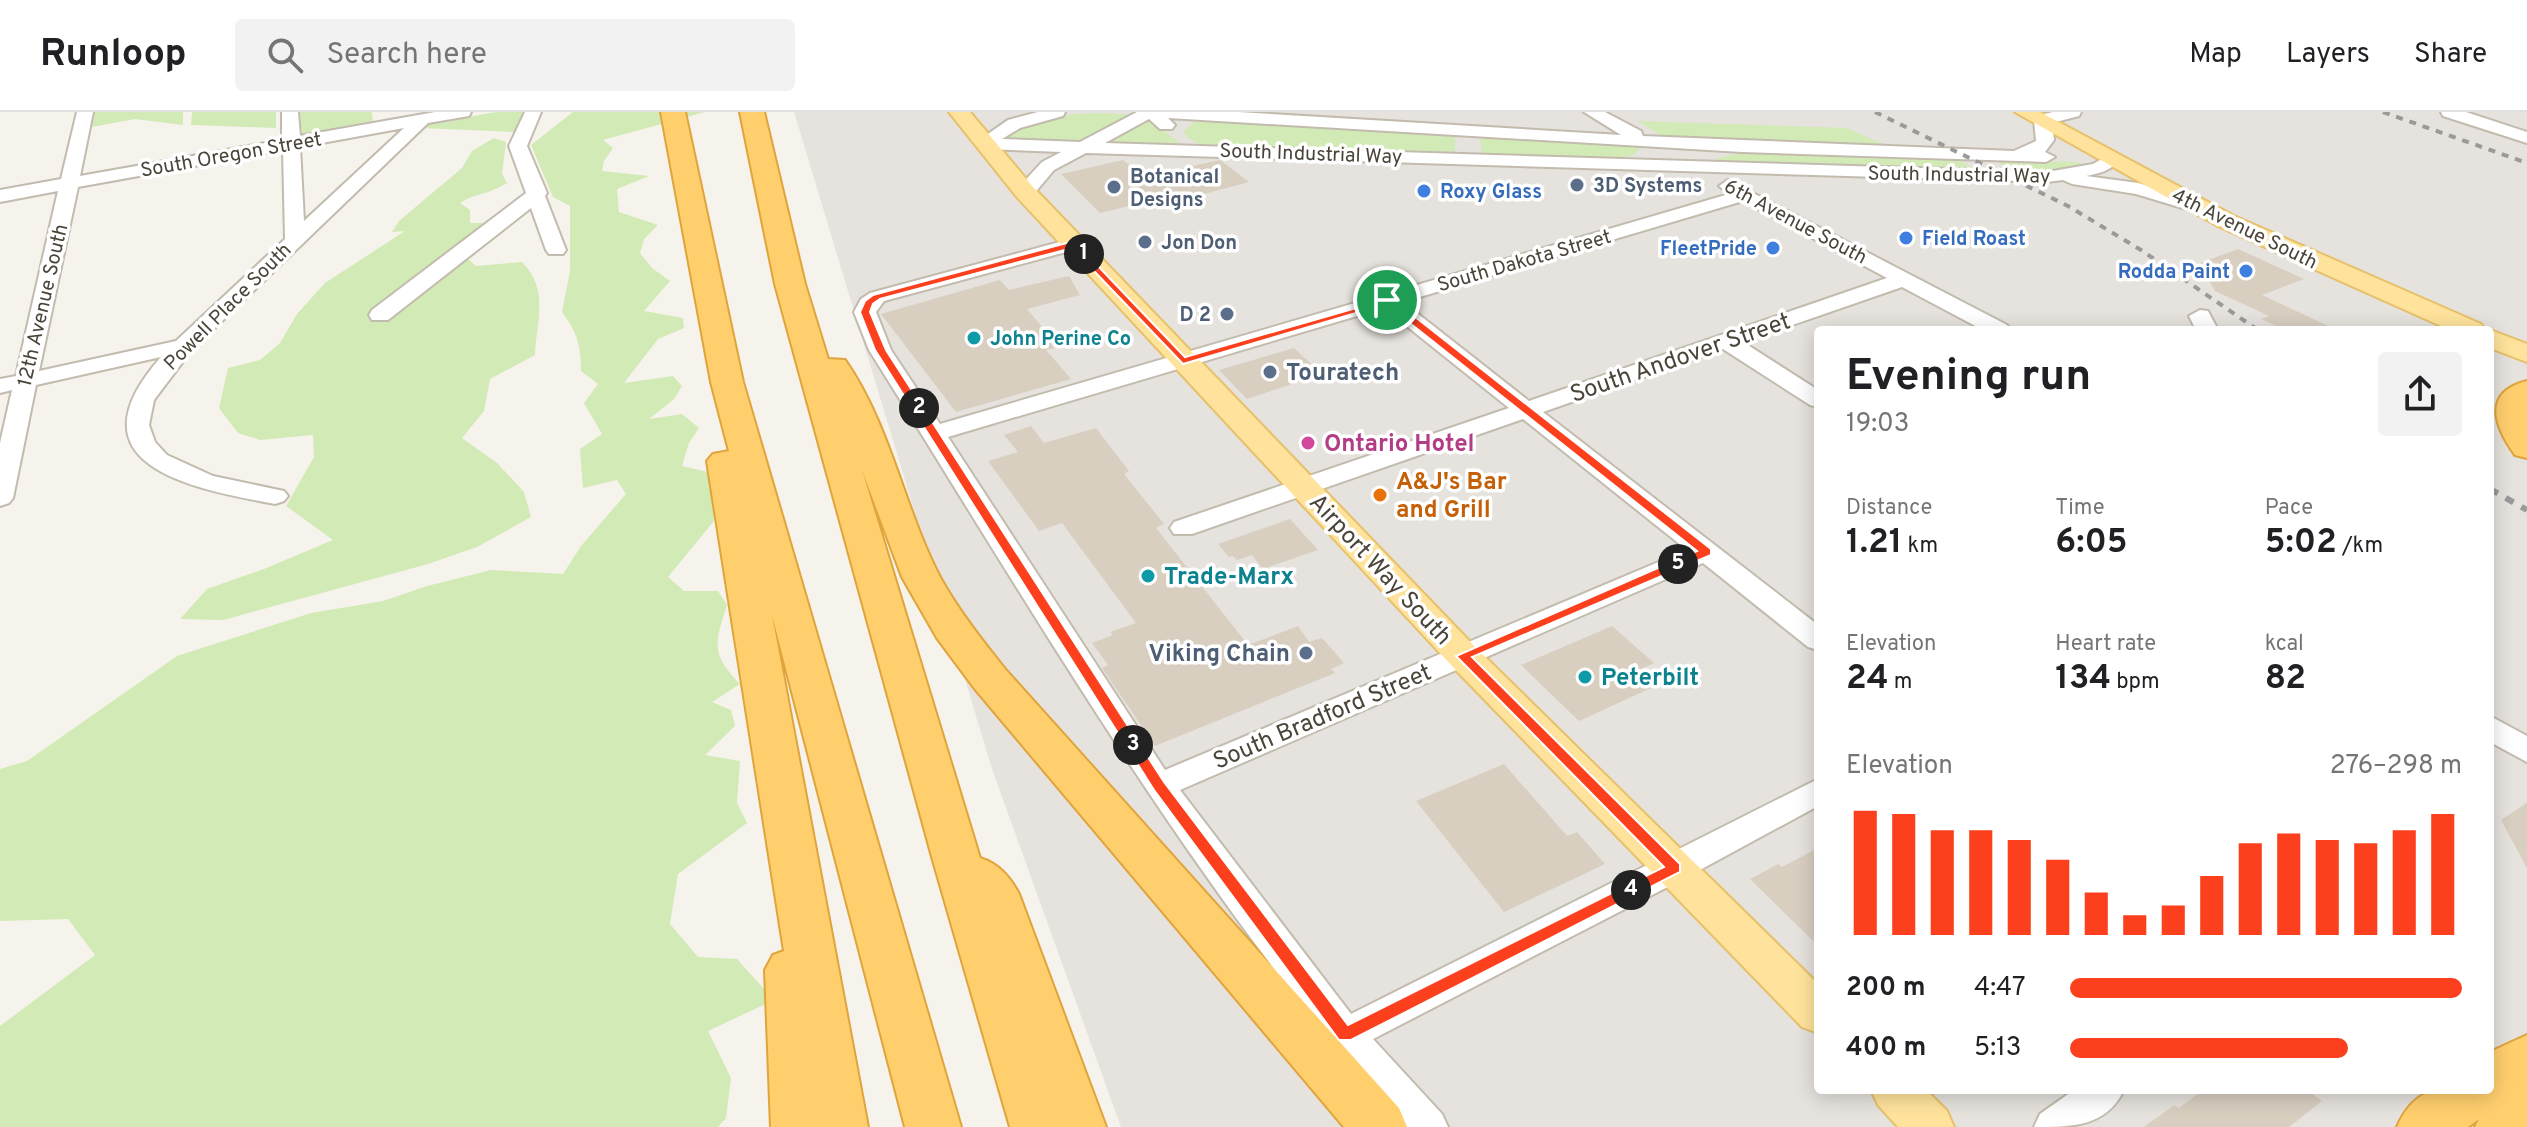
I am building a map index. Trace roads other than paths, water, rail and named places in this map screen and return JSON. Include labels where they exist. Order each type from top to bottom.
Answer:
[{"type":"highway","points":[[673,112],[727,382],[933,1127]]},
{"type":"highway","points":[[752,112],[790,284],[956,857],[1054,1116]]},
{"type":"highway","points":[[790,284],[851,398],[921,577],[951,628],[990,679],[1379,1127]]},
{"type":"highway","points":[[727,382],[720,432],[840,1127]]},
{"type":"highway","points":[[2527,391],[2515,398],[2513,408],[2515,428],[2527,448]]},
{"type":"highway","points":[[797,890],[791,958],[799,1127]]},
{"type":"highway","points":[[2494,1078],[2527,1059]]},
{"type":"highway","points":[[2425,1127],[2468,1094]]},
{"type":"highway","points":[[2503,1127],[2527,1109]]},
{"type":"main road","name":"Airport Way South","points":[[959,112],[1025,192],[1463,656],[1814,1009]]},
{"type":"main road","name":"4th Avenue South","points":[[2033,116],[2267,241],[2463,326]]},
{"type":"main road","points":[[2494,340],[2527,354]]},
{"type":"main road","points":[[1898,1094],[1930,1127]]},
{"type":"street","name":"12th Avenue South","points":[[0,498],[12,384],[70,183],[85,112]]},
{"type":"street","points":[[290,112],[295,239]]},
{"type":"street","name":"South Oregon Street","points":[[0,196],[463,112]]},
{"type":"street","points":[[533,112],[518,146],[538,193],[556,250]]},
{"type":"street","points":[[984,144],[1014,124],[1057,112]]},
{"type":"street","points":[[1025,192],[1048,166],[1151,112],[1194,149]]},
{"type":"street","name":"South Industrial Way","points":[[1151,112],[1742,147],[2111,159]]},
{"type":"street","points":[[1537,134],[1568,126],[1576,120],[1577,112]]},
{"type":"street","name":"6th Avenue South","points":[[1592,112],[1992,326]]},
{"type":"street","points":[[2033,116],[2073,112]]},
{"type":"street","points":[[2449,112],[2527,138]]},
{"type":"street","points":[[1176,134],[1178,124],[1208,114]]},
{"type":"street","points":[[2014,156],[2035,151],[2047,141],[2048,136],[2033,116]]},
{"type":"street","name":"Powell Place South","points":[[275,496],[180,474],[163,463],[141,440],[137,427],[142,400],[183,346],[423,119]]},
{"type":"street","points":[[2505,131],[2527,123]]},
{"type":"street","points":[[1467,129],[1467,159]]},
{"type":"street","points":[[1615,164],[1641,153],[1644,140]]},
{"type":"street","name":"South Industrial Way","points":[[984,144],[2047,177],[2099,168],[2111,159]]},
{"type":"street","points":[[1697,168],[1711,155],[1742,147]]},
{"type":"street","points":[[1745,195],[1737,181],[1743,173],[1757,170]]},
{"type":"street","points":[[2047,177],[2138,189],[2199,207]]},
{"type":"street","points":[[380,315],[538,193]]},
{"type":"street","name":"South Dakota Street","points":[[936,433],[1745,195]]},
{"type":"street","points":[[1074,244],[877,297],[868,303],[865,312],[880,350],[936,433],[1159,786],[1345,1035],[1428,1127]]},
{"type":"street","name":"South Andover Street","points":[[1183,528],[1905,279]]},
{"type":"street","points":[[1387,300],[1814,637]]},
{"type":"street","points":[[1726,341],[1814,397]]},
{"type":"street","points":[[12,384],[183,346]]},
{"type":"street","name":"South Bradford Street","points":[[1159,786],[1706,552]]},
{"type":"street","points":[[2494,730],[2527,751]]},
{"type":"street","points":[[1345,1035],[1675,868],[1814,793]]},
{"type":"street","points":[[2054,1127],[2099,1094]]},
{"type":"railway","points":[[1875,112],[2068,206],[2141,250],[2252,326]]},
{"type":"railway","points":[[2383,112],[2527,163]]},
{"type":"railway","points":[[2494,491],[2527,510]]},
{"type":"place","name":"3D Systems","points":[[1577,185]]},
{"type":"place","name":"Botanical Designs","points":[[1114,187]]},
{"type":"place","name":"Roxy Glass","points":[[1424,191]]},
{"type":"place","name":"Field Roast","points":[[1906,238]]},
{"type":"place","name":"Jon Don","points":[[1145,242]]},
{"type":"place","name":"FleetPride","points":[[1773,248]]},
{"type":"place","name":"Rodda Paint","points":[[2246,271]]},
{"type":"place","name":"D 2","points":[[1227,314]]},
{"type":"place","name":"John Perine Co","points":[[974,338]]},
{"type":"place","name":"Touratech","points":[[1270,372]]},
{"type":"place","name":"Ontario Hotel","points":[[1308,443]]},
{"type":"place","name":"A&J's Bar and Grill","points":[[1380,495]]},
{"type":"place","name":"Trade-Marx","points":[[1148,576]]},
{"type":"place","name":"Viking Chain","points":[[1306,653]]},
{"type":"place","name":"Peterbilt","points":[[1585,677]]}]
